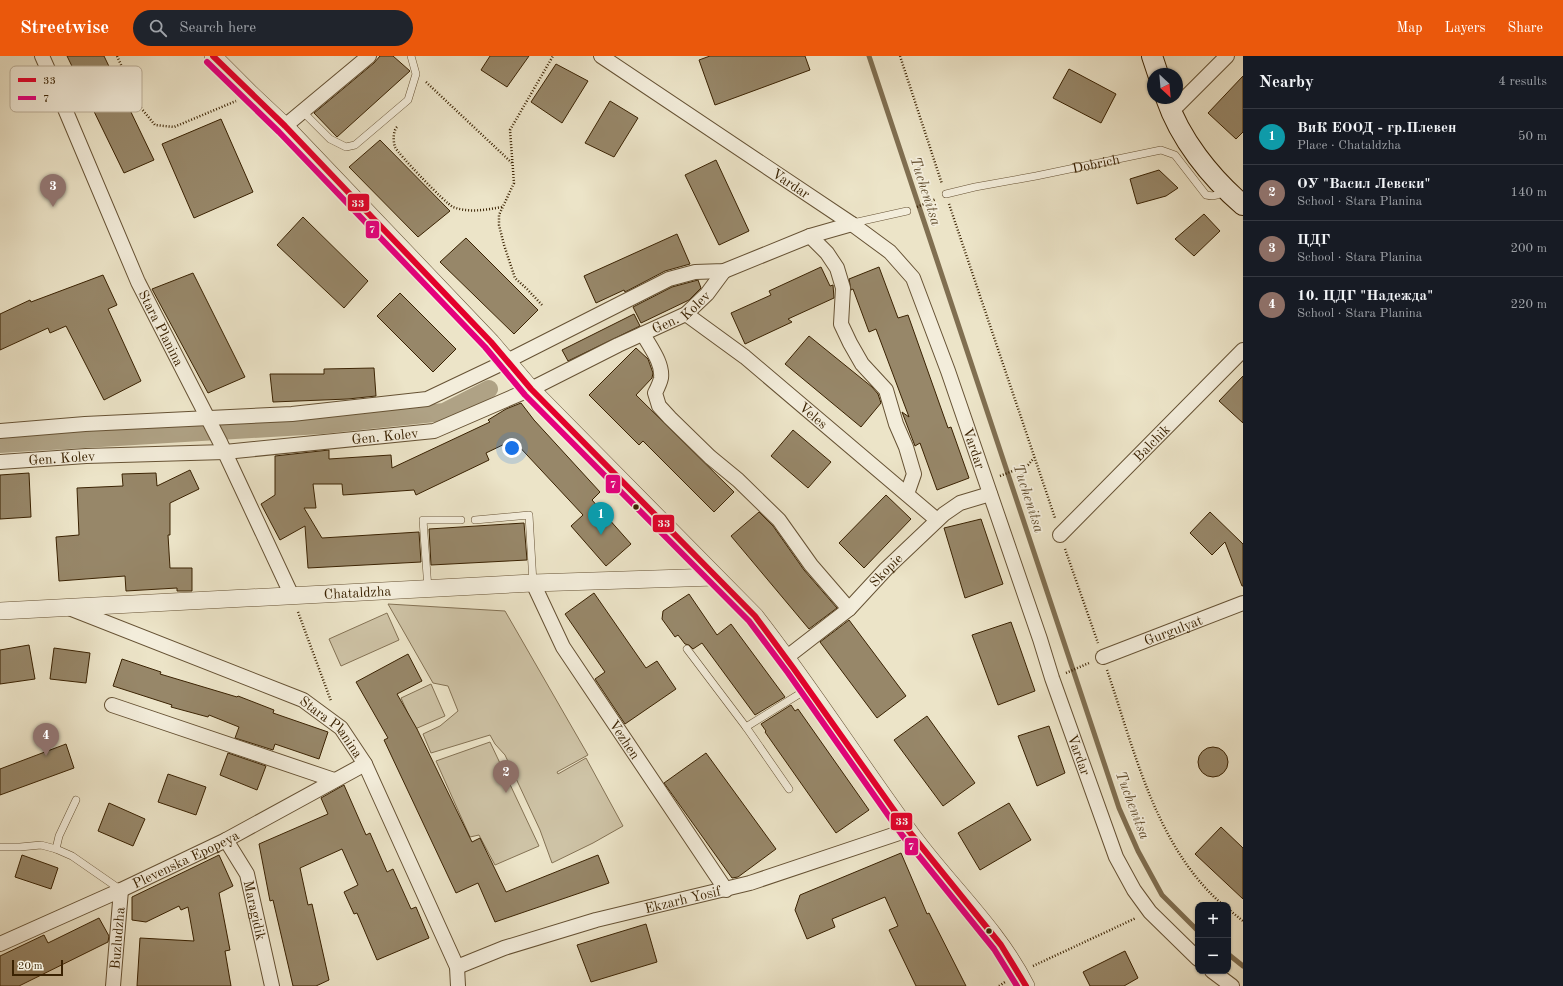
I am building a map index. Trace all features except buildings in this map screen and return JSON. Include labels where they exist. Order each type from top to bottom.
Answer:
[{"type":"main road","points":[[1152,56],[1156,68]]},
{"type":"main road","points":[[1168,105],[1201,162],[1226,190],[1243,205]]},
{"type":"street","name":"Stara Planina","points":[[42,56],[46,66]]},
{"type":"street","points":[[213,56],[285,126],[507,361],[531,389],[755,616],[787,657],[908,830],[992,932],[1023,979]]},
{"type":"street","points":[[285,126],[369,56]]},
{"type":"street","name":"Vardar","points":[[601,56],[852,224],[890,252],[913,278],[948,371],[1052,678],[1116,857],[1134,890],[1150,912],[1195,956]]},
{"type":"street","points":[[1168,105],[1227,56]]},
{"type":"street","name":"Stara Planina","points":[[66,112],[138,282],[222,447],[292,596]]},
{"type":"street","name":"Gen. Kolev","points":[[0,430],[85,424],[208,420],[292,414],[427,399],[507,361],[669,280],[695,272],[724,271],[810,236],[852,224]]},
{"type":"street","points":[[810,236],[827,253],[837,268],[843,288],[841,324],[850,343],[862,364],[886,390],[896,424],[906,447],[914,474],[906,494]]},
{"type":"street","name":"Gen. Kolev","points":[[0,462],[434,431],[531,389],[686,314],[707,294],[724,271]]},
{"type":"street","name":"Veles","points":[[686,314],[745,357],[938,520]]},
{"type":"street","points":[[643,334],[658,361],[661,370],[661,379],[655,393],[659,406],[710,457],[738,480],[779,520],[811,565],[849,609]]},
{"type":"street","name":"Balchik","points":[[1060,536],[1243,350]]},
{"type":"street","name":"Skopie","points":[[787,657],[849,609],[886,569],[938,520],[960,503],[990,494]]},
{"type":"street","name":"Chataldzha","points":[[0,611],[533,584],[715,577]]},
{"type":"street","name":"Vezhen","points":[[533,584],[563,647],[726,890]]},
{"type":"street","name":"Gurgulyat","points":[[1098,659],[1243,603]]},
{"type":"street","name":"Stara Planina","points":[[66,607],[303,700],[341,728],[366,764],[457,967],[458,986]]},
{"type":"street","points":[[112,705],[334,780]]},
{"type":"street","name":"Plevenska Epopeya","points":[[0,944],[226,840],[334,780],[366,764]]},
{"type":"street","name":"Ekzarh Yosif","points":[[457,967],[504,948],[596,920],[750,883],[908,830]]},
{"type":"street","name":"Maragidik","points":[[226,840],[247,874],[272,986]]},
{"type":"street","name":"Buzludzha","points":[[113,986],[120,890]]},
{"type":"street","points":[[1216,974],[1232,986]]},
{"type":"lane","points":[[302,111],[330,139],[346,147],[355,145],[408,100],[416,74],[411,56]]},
{"type":"lane","name":"Dobrich","points":[[946,194],[1161,150],[1175,155],[1206,195],[1218,195],[1226,190]]},
{"type":"lane","points":[[852,224],[907,211]]},
{"type":"lane","points":[[475,520],[529,515],[533,584]]},
{"type":"lane","points":[[428,589],[423,520],[461,520]]},
{"type":"lane","points":[[687,649],[746,727],[789,789]]},
{"type":"lane","points":[[746,727],[809,688]]},
{"type":"lane","points":[[56,849],[59,836],[76,800]]},
{"type":"lane","points":[[0,847],[40,845],[56,849],[76,859],[120,890]]},
{"type":"path","points":[[117,56],[122,66]]},
{"type":"path","points":[[542,305],[527,288],[515,278],[504,245],[499,225],[499,215],[514,183],[510,130],[553,56]]},
{"type":"path","points":[[900,56],[1060,536],[1098,659],[1166,831],[1176,850],[1202,884],[1220,902]]},
{"type":"path","points":[[416,74],[513,164]]},
{"type":"path","points":[[142,109],[155,125],[174,127],[251,94]]},
{"type":"path","points":[[408,100],[404,116],[394,131],[395,148],[433,190],[451,206],[465,210],[484,210],[502,207]]},
{"type":"path","points":[[996,478],[1028,465],[1034,458]]},
{"type":"path","points":[[292,596],[341,728]]},
{"type":"path","points":[[1066,672],[1098,659]]},
{"type":"path","points":[[1231,911],[1243,921]]},
{"type":"path","points":[[1023,979],[1150,912]]},
{"type":"shaded area","points":[[388,604],[505,611],[588,755],[557,772],[558,774],[586,758],[623,826],[593,843],[552,863],[540,830],[505,755],[495,744],[490,735],[431,753],[423,734],[440,726],[458,711],[448,686],[433,683]]},
{"type":"shaded area","points":[[387,613],[399,640],[341,666],[329,639]]},
{"type":"shaded area","points":[[431,684],[445,716],[415,729],[401,698]]},
{"type":"shaded area","points":[[490,742],[539,846],[495,865],[479,835],[470,837],[436,761]]},
{"type":"waterway","name":"Tuchenitsa","points":[[869,56],[1119,808],[1138,851],[1162,895],[1195,928]]},
{"type":"waterway","points":[[0,444],[321,425],[444,412],[489,389]]},
{"type":"waterway","name":"Tuchenitsa","points":[[1231,956],[1243,966]]},
{"type":"transit line","name":"33","points":[[213,56],[285,126],[491,342],[531,389],[755,616],[908,830],[1001,945],[1026,986]]},
{"type":"transit line","name":"7","points":[[207,62],[279,132],[485,347],[525,395],[749,621],[788,673],[902,835],[994,949],[1017,986]]},
{"type":"place","name":"ЦДГ","points":[[53,207]]},
{"type":"place","name":"ВиК ЕООД - гр.Плевен","points":[[601,535]]},
{"type":"place","name":"10. ЦДГ \"Надежда\"","points":[[46,756]]},
{"type":"place","name":"ОУ \"Васил Левски\"","points":[[506,793]]}]
